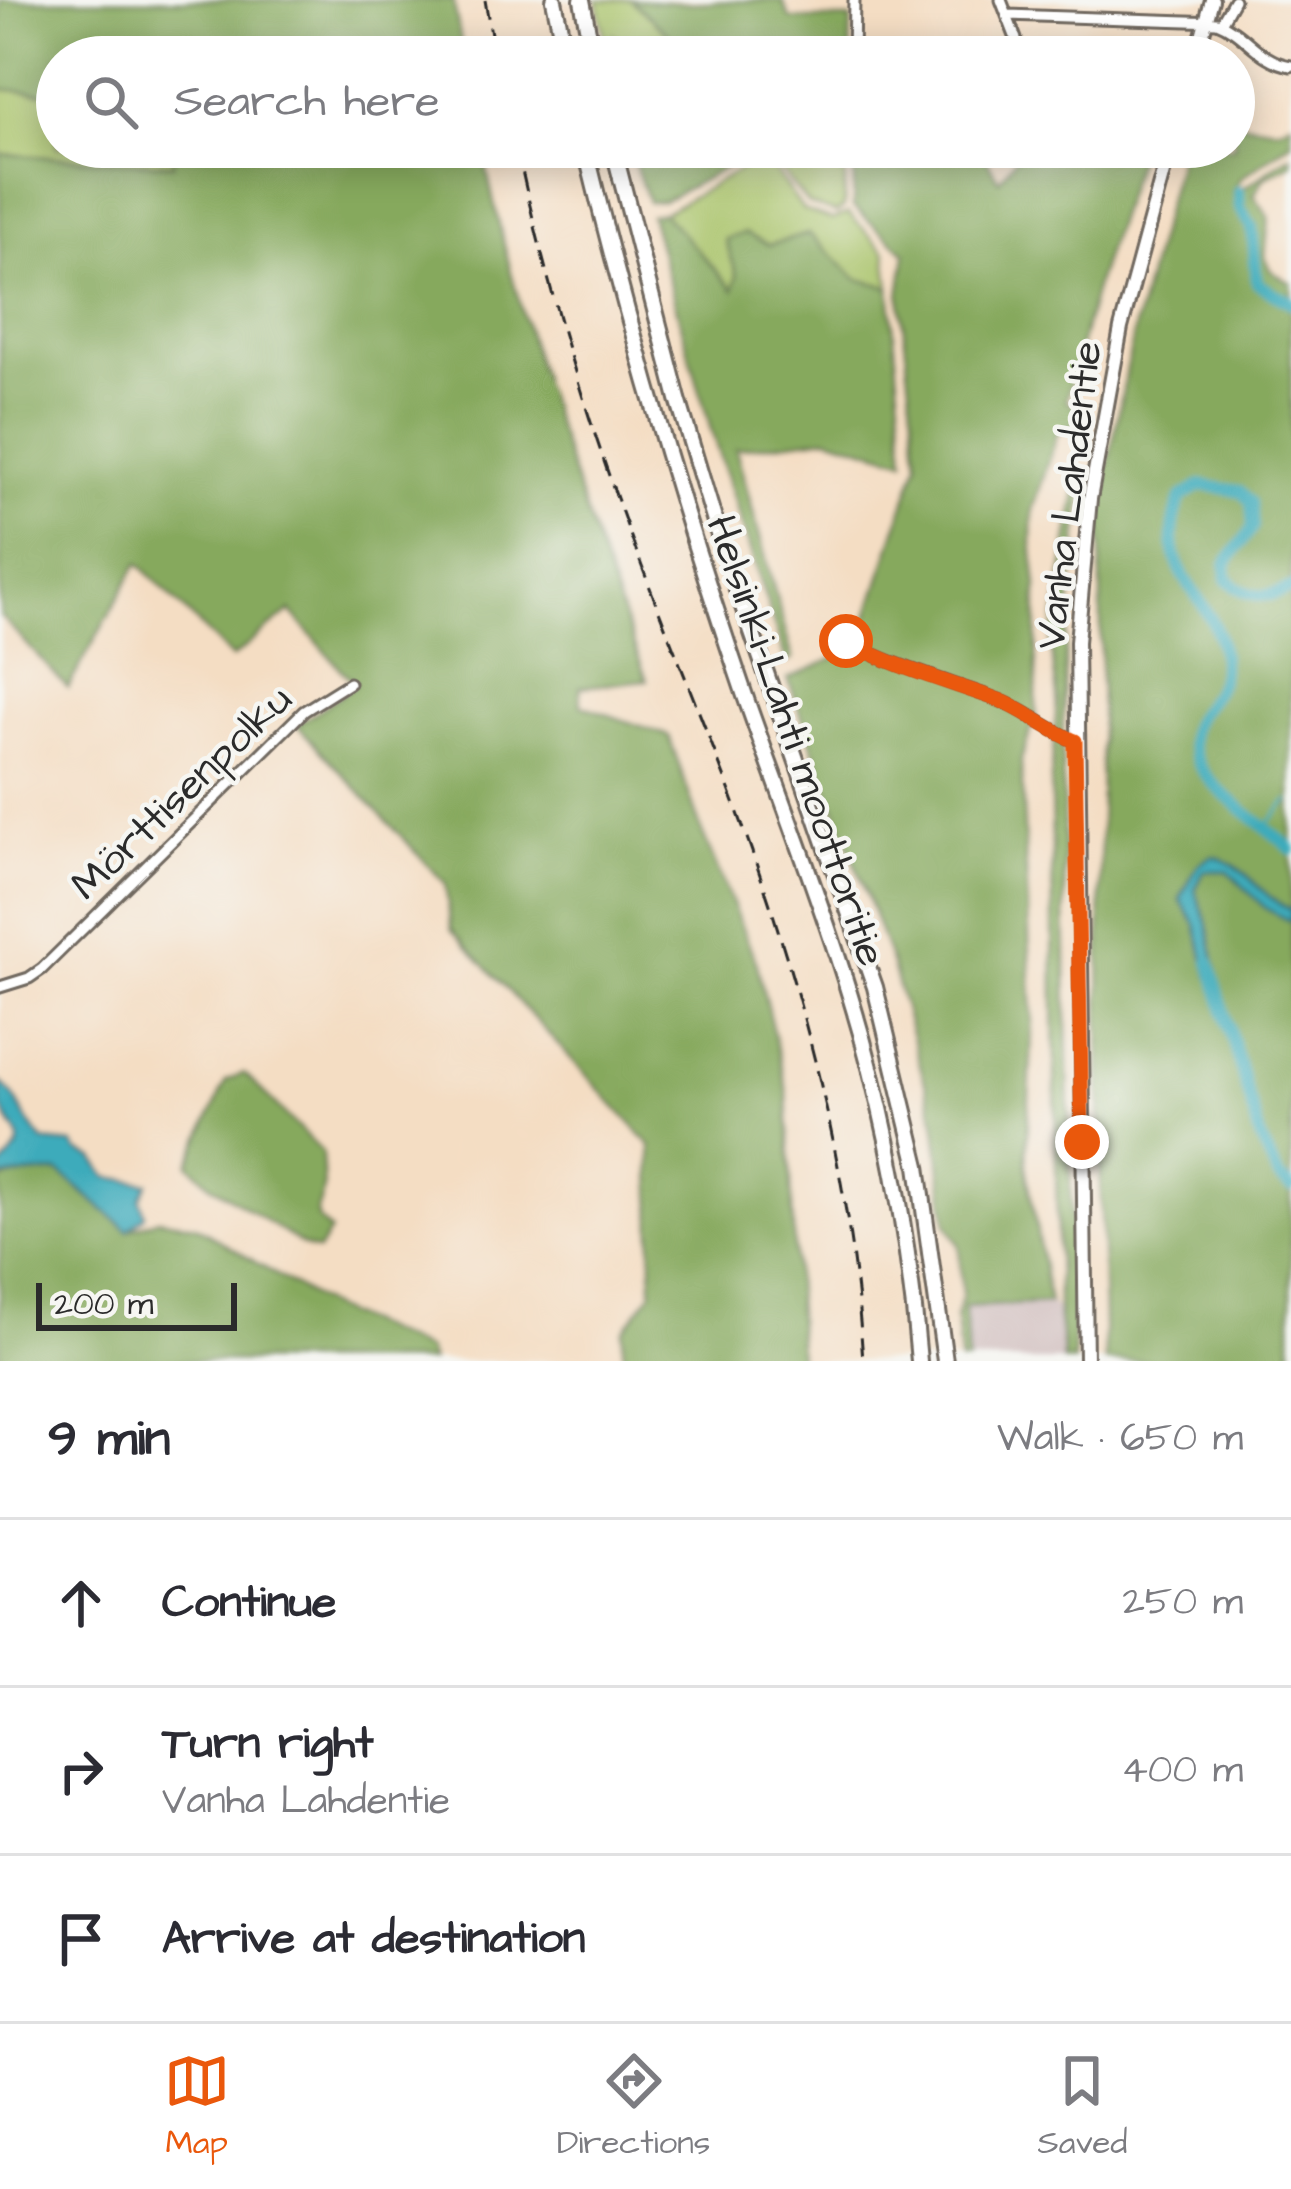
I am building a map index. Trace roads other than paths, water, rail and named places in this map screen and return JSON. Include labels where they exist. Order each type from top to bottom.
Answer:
[{"type":"highway","points":[[554,0],[562,36]]},
{"type":"highway","points":[[582,0],[589,36]]},
{"type":"highway","name":"Helsinki-Lahti moottoritie","points":[[590,168],[627,314],[699,560],[821,908],[874,1083],[906,1251],[919,1361]]},
{"type":"highway","name":"Helsinki-Lahti moottoritie","points":[[618,168],[678,399],[724,552],[875,987],[918,1166],[945,1361]]},
{"type":"main road","points":[[1206,36],[1213,23],[1212,0]]},
{"type":"main road","name":"Vanha Lahdentie","points":[[1086,1361],[1077,642],[1090,499],[1121,328],[1164,168]]},
{"type":"street","points":[[853,36],[854,0]]},
{"type":"street","points":[[1001,0],[1015,36]]},
{"type":"street","points":[[1213,23],[1234,0]]},
{"type":"street","points":[[1007,15],[1213,23],[1231,36]]},
{"type":"street","points":[[1255,53],[1291,66]]},
{"type":"street","points":[[846,641],[950,685],[1005,702],[1042,727],[1075,741]]},
{"type":"street","name":"Mörttisenpolku","points":[[0,987],[42,969],[304,711],[349,683]]},
{"type":"water","points":[[1212,856],[1234,865],[1291,910],[1291,922],[1265,908],[1228,871],[1204,871],[1195,890],[1218,974],[1209,977],[1196,925],[1180,899],[1198,865]]},
{"type":"water","points":[[0,1082],[43,1141],[73,1144],[94,1158],[108,1177],[148,1183],[140,1199],[145,1215],[128,1230],[59,1172],[0,1177],[0,1168],[19,1141],[0,1104]]},
{"type":"waterway","points":[[1239,191],[1240,208],[1252,227],[1257,283],[1291,303]]},
{"type":"waterway","points":[[1291,588],[1258,595],[1227,579],[1226,564],[1253,527],[1251,502],[1240,491],[1201,485],[1181,498],[1173,527],[1174,551],[1213,622],[1222,669],[1191,731],[1197,761],[1214,785],[1291,849]]},
{"type":"waterway","points":[[1265,827],[1288,801]]},
{"type":"waterway","points":[[1210,962],[1261,1140],[1279,1178],[1291,1187]]},
{"type":"railway","points":[[485,0],[491,36]]},
{"type":"railway","points":[[521,168],[550,286],[592,424],[743,827],[795,985],[844,1198],[863,1361]]}]
